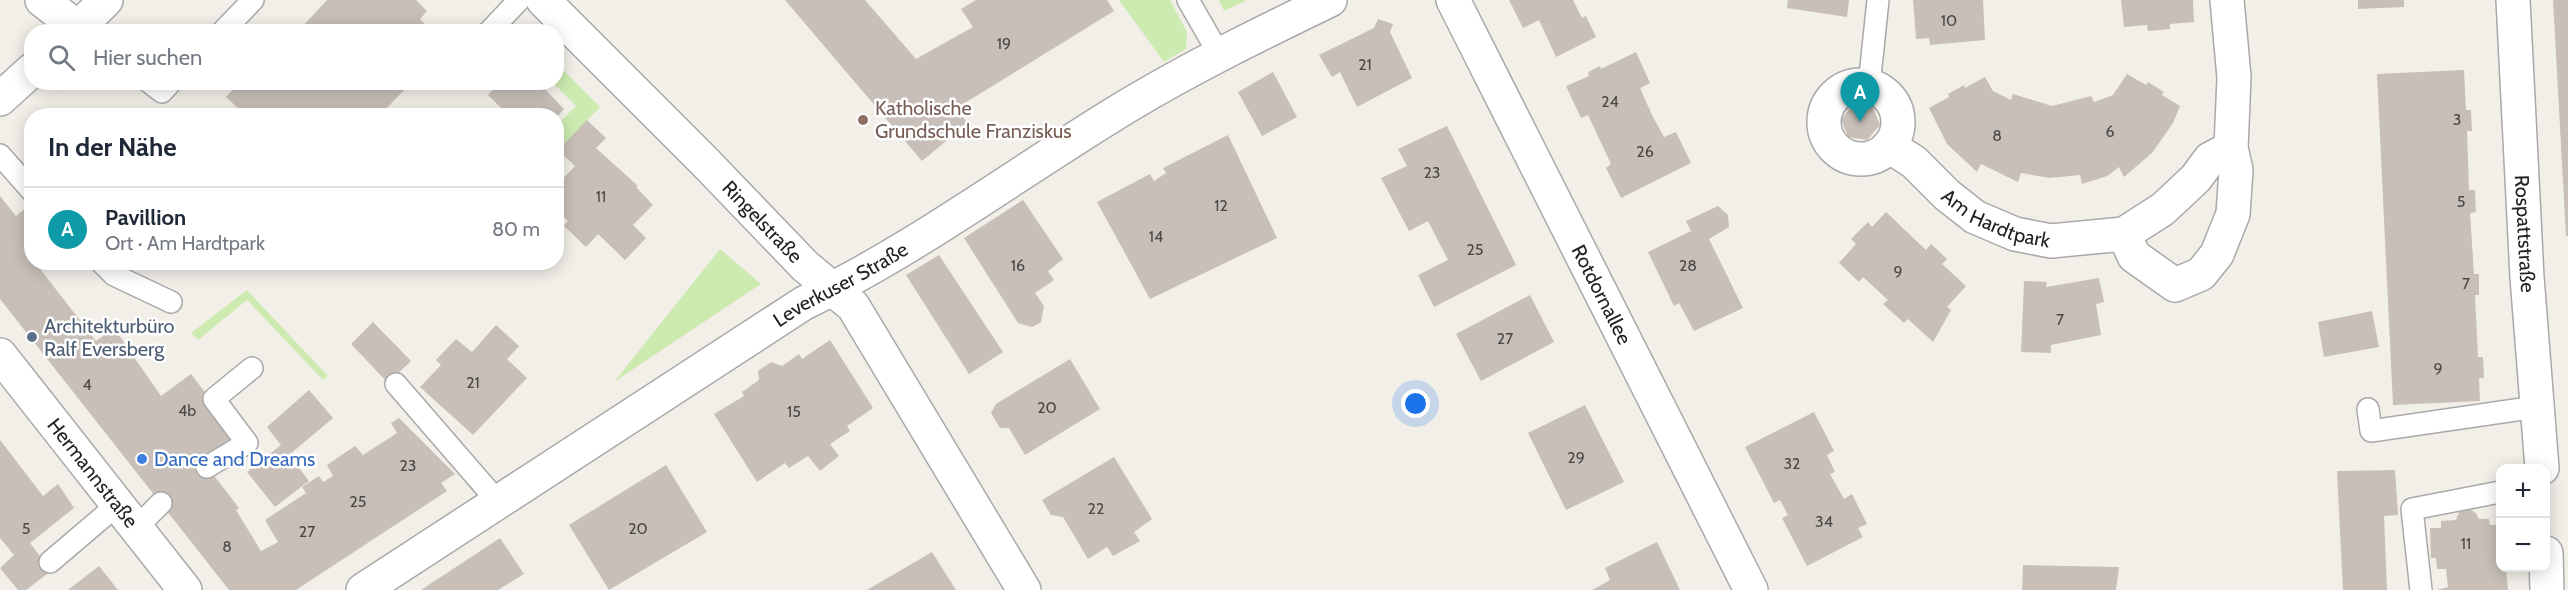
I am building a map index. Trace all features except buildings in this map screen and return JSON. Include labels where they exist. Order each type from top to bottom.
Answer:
[{"type":"street","points":[[42,0],[71,24]]},
{"type":"street","points":[[84,24],[106,0]]},
{"type":"street","name":"Ringelstraße","points":[[543,0],[805,266],[853,306],[1024,590]]},
{"type":"street","name":"Leverkuser Straße","points":[[363,590],[804,303],[859,276],[1128,106],[1219,54],[1330,0]]},
{"type":"street","name":"Rotdornallee","points":[[1453,0],[1750,590]]},
{"type":"street","points":[[2124,234],[2134,256],[2175,285],[2201,274],[2217,254],[2233,214],[2236,170],[2231,148],[2234,77],[2228,0]]},
{"type":"street","name":"Rospattstraße","points":[[2513,0],[2536,407],[2542,464]]},
{"type":"street","points":[[0,99],[24,77]]},
{"type":"street","points":[[1869,86],[1881,91],[1896,110],[1898,123],[1889,146],[1880,154],[1867,159],[1854,159],[1832,145],[1826,134],[1826,108],[1833,97],[1844,89],[1869,86]]},
{"type":"street","name":"Am Hardtpark","points":[[1889,146],[1914,162],[1947,195],[1975,218],[2015,234],[2051,241],[2124,234],[2163,208],[2196,178],[2210,159],[2231,148]]},
{"type":"street","name":"Hermannstraße","points":[[0,355],[185,590]]},
{"type":"street","points":[[2546,572],[2547,590]]},
{"type":"lane","points":[[230,24],[253,0]]},
{"type":"lane","points":[[496,24],[519,0]]},
{"type":"lane","points":[[1188,0],[1219,54]]},
{"type":"lane","points":[[1869,86],[1878,0]]},
{"type":"lane","points":[[0,155],[24,182]]},
{"type":"lane","points":[[109,270],[114,275],[171,302]]},
{"type":"lane","points":[[207,467],[247,443],[214,399],[252,369]]},
{"type":"lane","points":[[396,384],[499,503]]},
{"type":"lane","points":[[2368,409],[2371,431],[2536,407]]},
{"type":"lane","points":[[2421,590],[2412,508],[2496,493]]},
{"type":"lane","points":[[50,562],[126,517],[161,503]]},
{"type":"green space","points":[[1119,0],[1170,0],[1187,32],[1186,49],[1164,62]]},
{"type":"green space","points":[[1219,0],[1247,0],[1224,11]]},
{"type":"green space","points":[[564,71],[600,107],[564,144],[564,118],[576,106],[560,90],[564,90]]},
{"type":"green space","points":[[720,249],[761,284],[614,382]]},
{"type":"green space","points":[[247,290],[328,376],[323,380],[247,300],[198,340],[191,333]]},
{"type":"place","name":"Katholische Grundschule Franziskus","points":[[863,120]]},
{"type":"place","name":"Pavillion","points":[[1860,122]]},
{"type":"place","name":"Architekturbüro Ralf Eversberg","points":[[32,337]]},
{"type":"place","name":"Dance and Dreams","points":[[142,459]]}]
